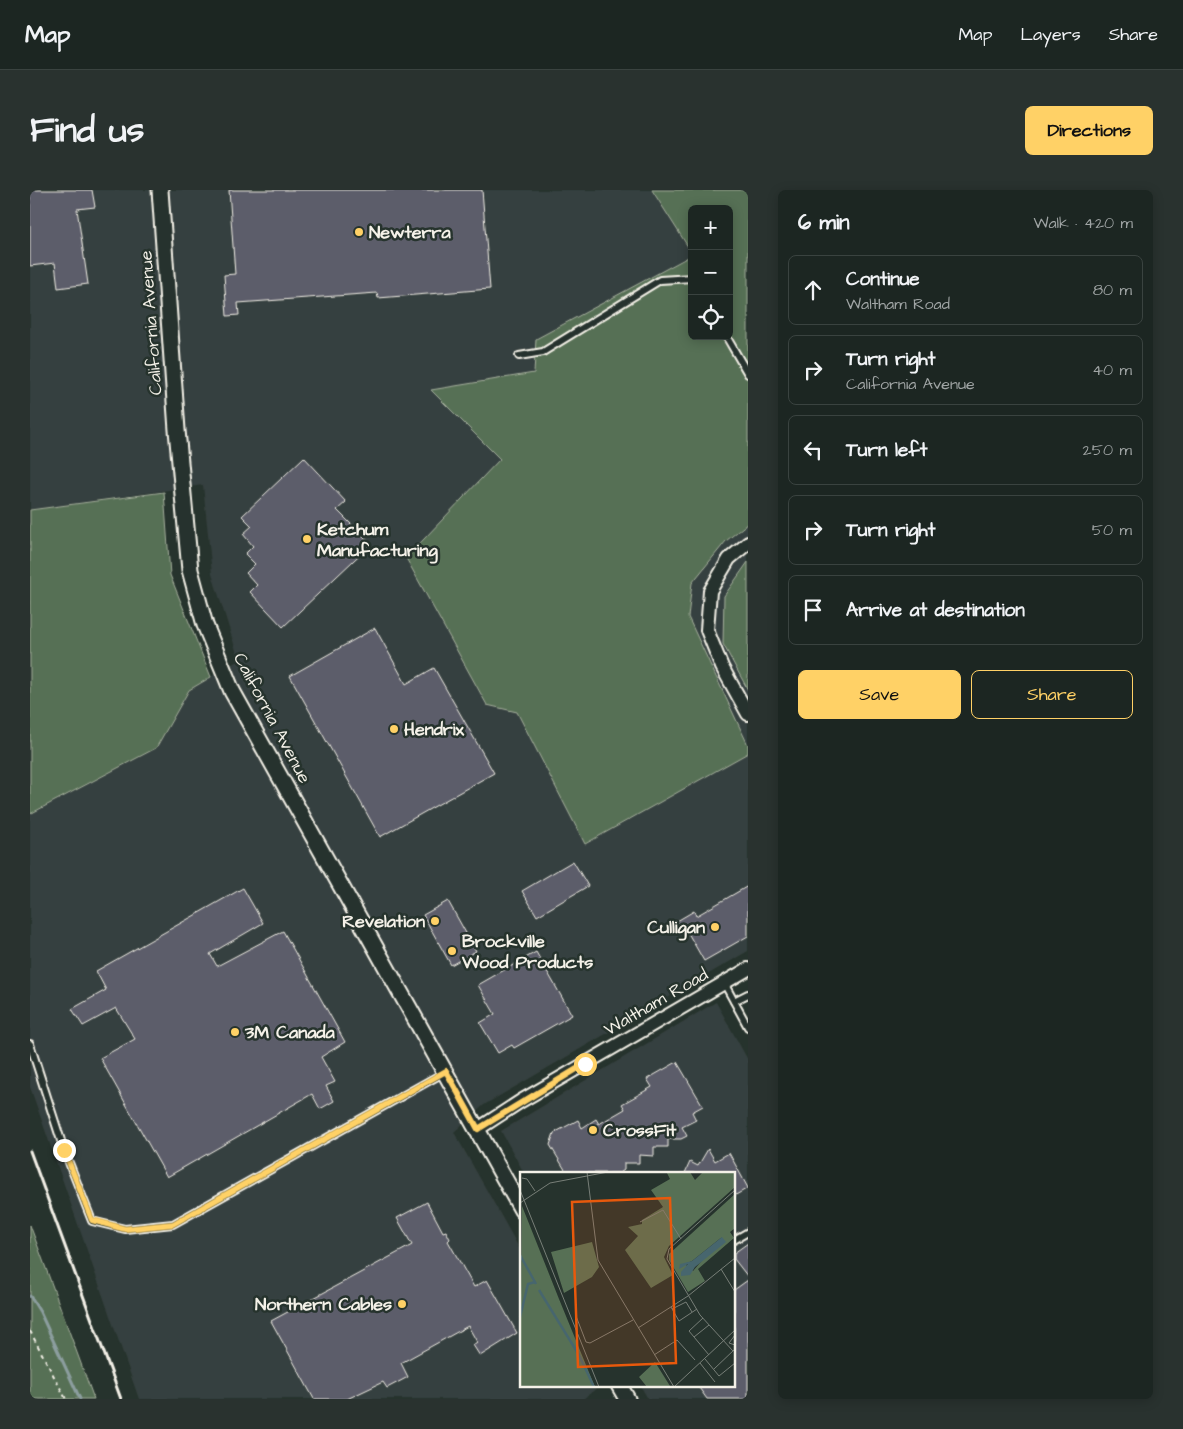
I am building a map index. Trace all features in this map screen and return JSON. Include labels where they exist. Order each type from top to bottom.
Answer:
[{"type":"street","name":"California Avenue","points":[[160,190],[177,430],[190,570],[205,625],[232,690],[520,1206]]},
{"type":"street","points":[[748,543],[729,559],[710,591],[707,630],[722,668],[748,714]]},
{"type":"street","name":"Waltham Road","points":[[478,1129],[521,1101],[748,969]]},
{"type":"street","points":[[620,1386],[627,1399]]},
{"type":"lane","points":[[520,356],[543,352],[660,280],[688,278]]},
{"type":"lane","points":[[728,340],[748,374]]},
{"type":"lane","points":[[724,983],[748,1027]]},
{"type":"lane","points":[[734,1001],[748,994]]},
{"type":"lane","points":[[30,1044],[64,1150],[92,1220],[125,1229],[173,1224],[446,1071]]},
{"type":"lane","points":[[736,1239],[748,1232]]},
{"type":"path","points":[[30,1332],[66,1399]]},
{"type":"shaded area","points":[[30,190],[748,190],[748,951],[484,1105],[454,1132],[520,1249],[520,1386],[596,1386],[597,1388],[583,1399],[139,1399],[30,1087],[30,814],[156,748],[189,690],[239,660],[212,574],[203,485],[30,510]]},
{"type":"shaded area","points":[[716,1002],[748,1060],[748,1399],[648,1399],[641,1386],[736,1386],[736,1172],[523,1172],[501,1131]]},
{"type":"green space","points":[[652,190],[748,190],[748,523],[726,541],[692,583],[688,617],[748,745],[748,753],[585,844],[517,712],[487,705],[406,558],[500,459],[431,390],[534,373],[536,339],[688,257],[688,340],[733,340],[733,205],[688,205],[688,247]]},
{"type":"green space","points":[[164,492],[170,575],[211,677],[189,690],[156,748],[30,814],[30,510]]},
{"type":"green space","points":[[748,562],[748,690],[723,644],[724,596]]},
{"type":"green space","points":[[30,1225],[94,1399],[30,1399]]},
{"type":"building","points":[[30,190],[92,190],[95,207],[77,209],[88,284],[58,288],[55,263],[30,266]]},
{"type":"building","name":"Newterra","points":[[229,190],[482,190],[490,289],[378,298],[377,293],[238,303],[239,315],[227,316],[224,275],[235,274]]},
{"type":"building","name":"Ketchum Manufacturing","points":[[304,457],[346,502],[337,510],[371,544],[283,627],[250,592],[257,585],[246,573],[255,564],[245,554],[253,546],[243,534],[252,526],[242,516]]},
{"type":"building","name":"Hendrix","points":[[375,628],[406,684],[434,668],[494,773],[380,837],[290,676]]},
{"type":"building","points":[[573,861],[588,886],[537,916],[522,891]]},
{"type":"building","name":"Culligan","points":[[748,886],[748,936],[704,961],[688,933],[685,935],[677,921],[694,911],[696,916]]},
{"type":"building","name":"3M Canada","points":[[243,888],[263,923],[210,954],[217,966],[283,931],[345,1042],[321,1057],[335,1082],[326,1086],[334,1101],[320,1109],[312,1094],[167,1177],[100,1058],[135,1039],[116,1008],[83,1026],[72,1009],[106,990],[96,971]]},
{"type":"building","points":[[448,901],[476,951],[451,965],[423,915]]},
{"type":"building","points":[[536,952],[572,1015],[514,1048],[512,1045],[498,1053],[480,1023],[495,1014],[478,985]]},
{"type":"building","points":[[677,1062],[703,1106],[692,1112],[696,1120],[682,1127],[687,1136],[681,1139],[668,1139],[668,1147],[654,1147],[654,1156],[639,1155],[639,1163],[624,1163],[624,1170],[621,1172],[566,1172],[550,1145],[554,1133],[578,1120],[582,1128],[596,1119],[599,1124],[625,1109],[622,1104],[652,1087],[647,1079]]},
{"type":"building","points":[[708,1149],[715,1161],[729,1153],[748,1188],[736,1195],[736,1172],[685,1172],[690,1162],[698,1166]]},
{"type":"building","name":"Northern Cables","points":[[427,1202],[443,1232],[446,1231],[450,1239],[448,1241],[474,1287],[487,1280],[517,1333],[480,1356],[473,1345],[477,1342],[468,1326],[401,1363],[408,1377],[387,1388],[383,1382],[347,1399],[314,1399],[271,1321],[412,1245],[397,1218]]},
{"type":"building","points":[[748,1243],[748,1277],[736,1262],[736,1252]]},
{"type":"building","points":[[748,1280],[748,1399],[707,1399],[698,1386],[736,1386],[736,1289]]},
{"type":"waterway","points":[[30,1296],[40,1312],[80,1399]]},
{"type":"railway","points":[[30,1151],[121,1399]]},
{"type":"place","name":"Newterra","points":[[359,232]]},
{"type":"place","name":"Ketchum Manufacturing","points":[[307,539]]},
{"type":"place","name":"Hendrix","points":[[394,729]]},
{"type":"place","name":"Revelation","points":[[435,921]]},
{"type":"place","name":"Culligan","points":[[715,927]]},
{"type":"place","name":"Brockville Wood Products","points":[[452,951]]},
{"type":"place","name":"3M Canada","points":[[235,1032]]},
{"type":"place","name":"CrossFit","points":[[593,1130]]},
{"type":"place","name":"Northern Cables","points":[[402,1304]]},
{"type":"route","points":[[64,1150],[92,1220],[125,1229],[173,1224],[446,1071],[478,1129],[521,1101],[585,1064]]}]
